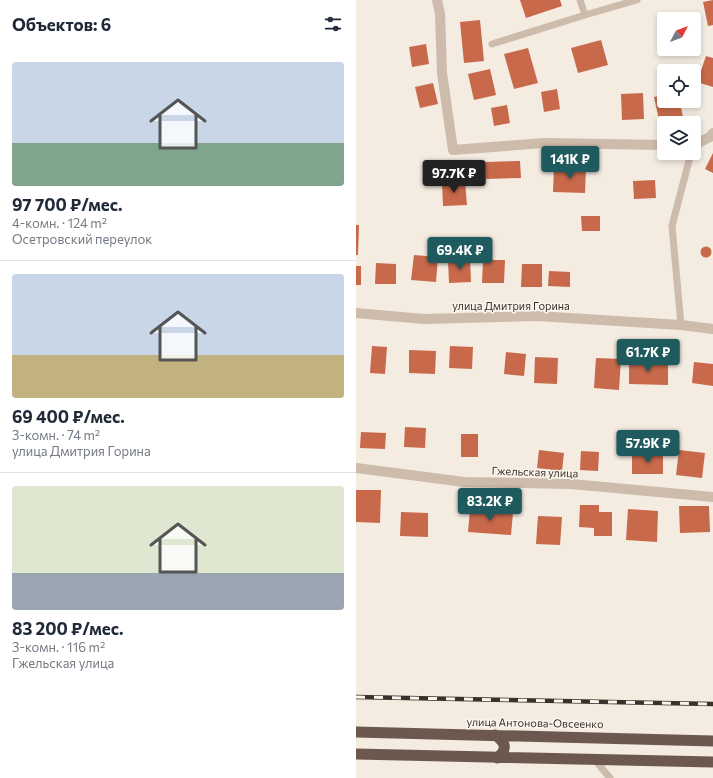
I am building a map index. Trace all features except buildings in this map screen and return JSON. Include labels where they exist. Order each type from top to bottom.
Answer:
[{"type":"highway","name":"улица Антонова-Овсеенко","points":[[356,732],[713,741]]},
{"type":"highway","points":[[495,735],[504,745],[502,754],[496,758]]},
{"type":"highway","points":[[356,754],[713,762]]},
{"type":"street","points":[[437,0],[440,14],[442,73],[453,150],[544,143],[657,145]]},
{"type":"street","points":[[701,142],[713,134]]},
{"type":"street","name":"улица Дмитрия Горина","points":[[356,313],[424,319],[538,316],[713,329]]},
{"type":"street","name":"Гжельская улица","points":[[356,468],[464,482],[571,484],[713,497]]},
{"type":"lane","points":[[580,0],[585,15]]},
{"type":"lane","points":[[492,44],[637,0]]},
{"type":"lane","points":[[681,326],[672,226],[689,160]]},
{"type":"lane","points":[[594,759],[610,778]]},
{"type":"railway","points":[[356,697],[713,704]]}]
